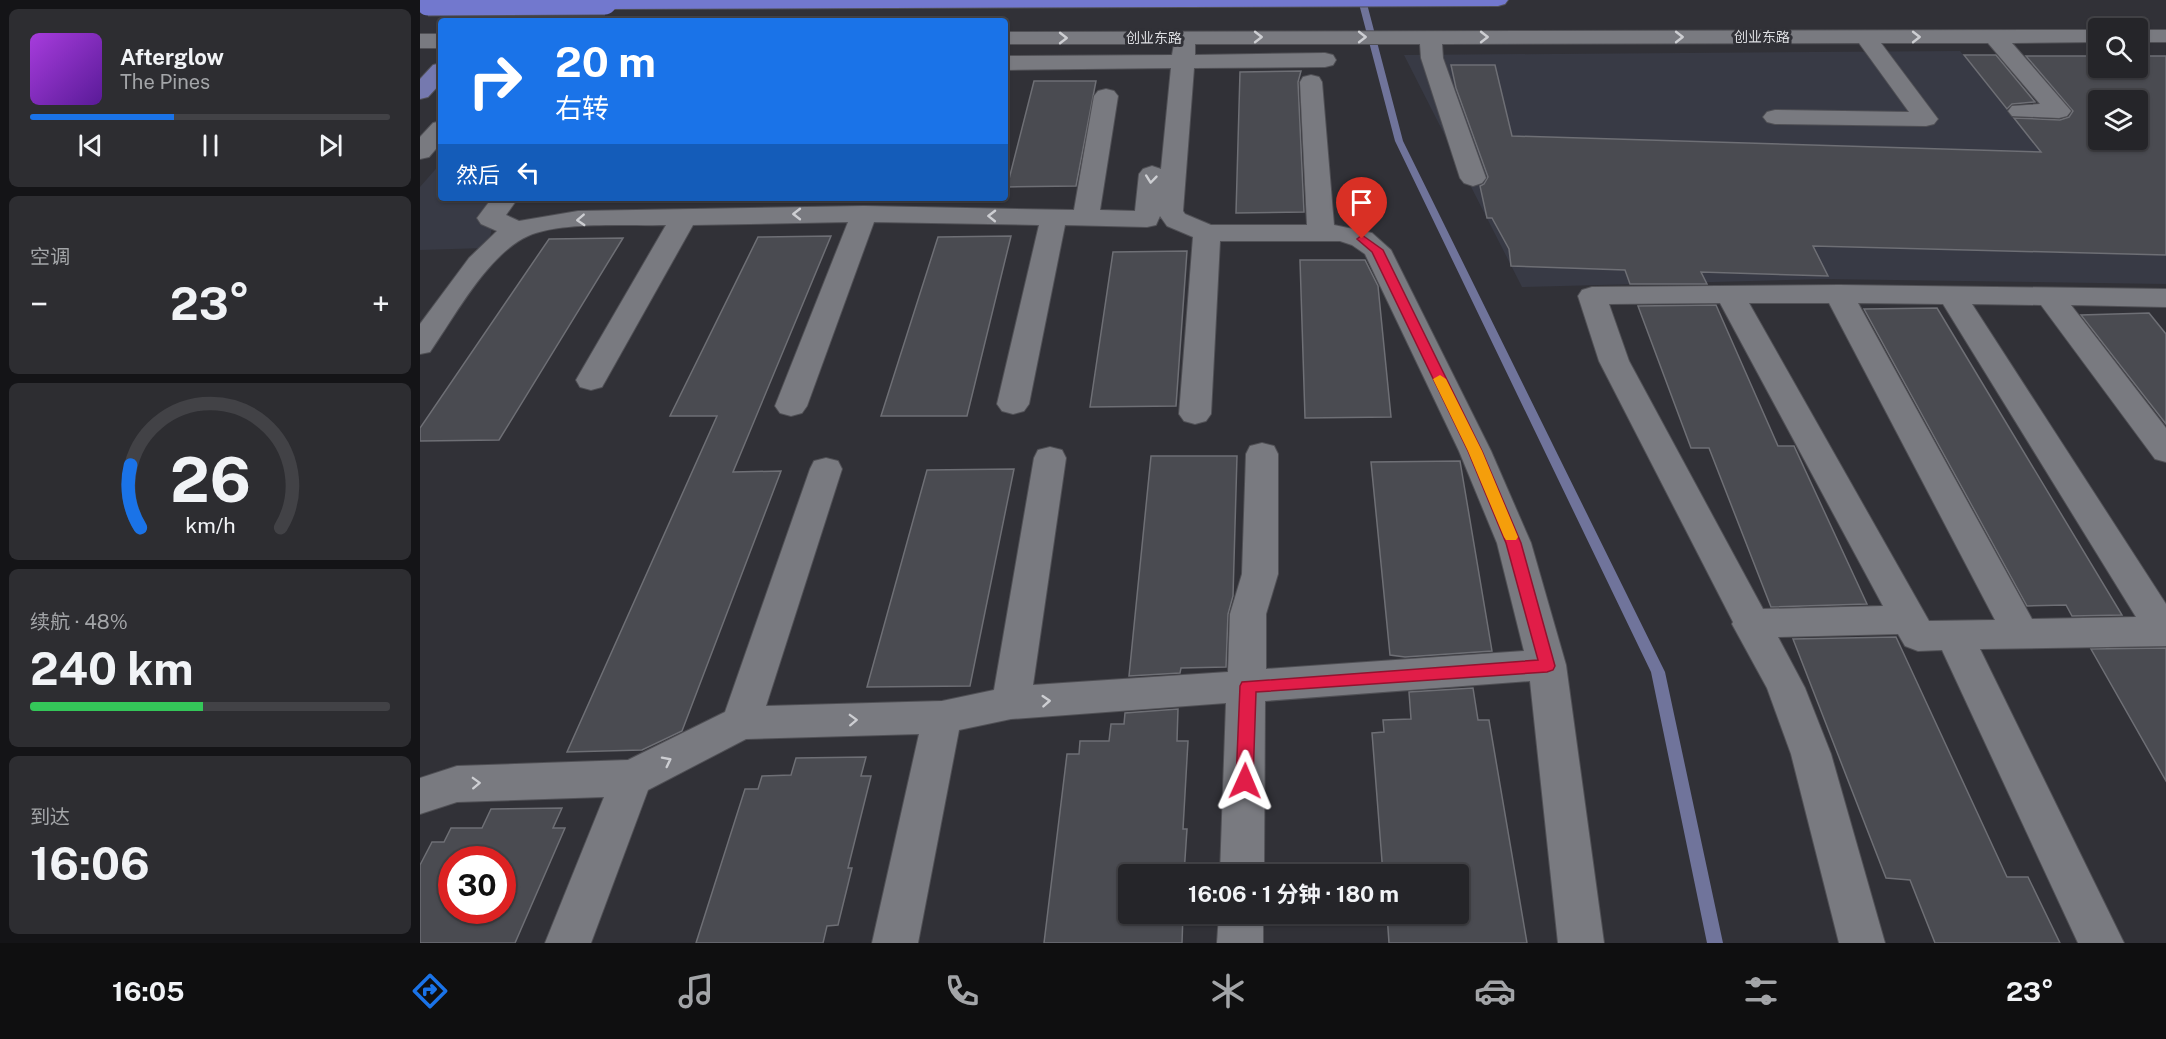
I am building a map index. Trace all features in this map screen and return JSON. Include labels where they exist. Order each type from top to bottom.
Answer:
[{"type":"highway","points":[[424,4],[1498,0]]},
{"type":"main road","points":[[489,18],[505,0]]},
{"type":"main road","points":[[420,92],[438,73]]},
{"type":"street","points":[[1994,36],[2059,111],[2020,111]]},
{"type":"street","name":"创业东路","points":[[1008,38],[1174,49],[1303,37],[2088,36]]},
{"type":"street","points":[[2148,36],[2166,36]]},
{"type":"street","points":[[1428,37],[1432,58],[1473,178]]},
{"type":"street","points":[[1775,117],[1926,119],[1866,37]]},
{"type":"street","points":[[420,41],[438,41]]},
{"type":"street","points":[[1174,49],[1170,211],[1177,224],[1195,414]]},
{"type":"street","points":[[1008,63],[1174,49],[1325,60]]},
{"type":"street","points":[[1311,82],[1321,233]]},
{"type":"street","points":[[1086,218],[1106,96]]},
{"type":"street","points":[[420,152],[438,131]]},
{"type":"street","points":[[503,201],[490,218],[517,231]]},
{"type":"street","points":[[420,345],[493,246],[517,231],[548,223],[633,208],[704,210],[954,207],[1054,217],[1342,233],[1362,239],[1377,250],[1475,451],[1514,543],[1547,666],[1581,943]]},
{"type":"street","points":[[791,406],[862,208]]},
{"type":"street","points":[[591,380],[704,210]]},
{"type":"street","points":[[1013,404],[1054,217]]},
{"type":"street","points":[[1839,294],[2021,634]]},
{"type":"street","points":[[1862,943],[1811,754],[1786,688],[1750,624],[1614,361],[1592,296],[1839,294],[2164,300]]},
{"type":"street","points":[[1730,295],[1918,636],[2165,631]]},
{"type":"street","points":[[1952,296],[2165,631]]},
{"type":"street","points":[[2049,297],[2166,451]]},
{"type":"street","points":[[1242,864],[1248,614],[1260,574],[1262,454]]},
{"type":"street","points":[[1011,703],[1050,458]]},
{"type":"street","points":[[741,723],[826,469]]},
{"type":"street","points":[[1750,624],[1909,619]]},
{"type":"street","points":[[1954,635],[2101,943]]},
{"type":"street","points":[[420,796],[457,784],[632,778],[741,723],[942,717],[1011,703],[1547,666]]},
{"type":"street","points":[[895,943],[942,717]]},
{"type":"street","points":[[568,943],[632,778]]},
{"type":"street","points":[[1240,943],[1241,924]]},
{"type":"shaded area","points":[[1960,51],[2031,139],[2088,139],[2088,150],[2148,150],[2148,139],[2166,139],[2166,284],[1823,279],[1522,287],[1404,55]]},
{"type":"shaded area","points":[[438,166],[438,201],[497,201],[489,242],[485,248],[420,250],[420,187]]},
{"type":"building","points":[[1964,55],[1996,55],[2035,102],[2012,104],[2007,109]]},
{"type":"building","points":[[2026,56],[2088,56],[2088,78],[2148,78],[2148,56],[2166,56],[2166,255],[1813,246],[1828,276],[1701,272],[1707,284],[1630,284],[1625,270],[1511,266],[1509,249],[1492,218],[1487,218],[1480,186],[1488,177],[1456,88],[1451,65],[1495,65],[1512,136],[2041,152],[2014,118],[2060,120],[2069,117],[2073,111]]},
{"type":"building","points":[[1301,71],[1298,82],[1304,212],[1236,213],[1240,72]]},
{"type":"building","points":[[1034,81],[1096,81],[1076,186],[1008,187]]},
{"type":"building","points":[[831,236],[733,472],[781,471],[682,731],[642,750],[567,752],[717,416],[670,416],[758,237]]},
{"type":"building","points":[[1011,236],[967,416],[881,416],[938,237]]},
{"type":"building","points":[[623,238],[499,440],[420,441],[420,428],[549,239]]},
{"type":"building","points":[[1187,251],[1176,406],[1090,407],[1113,252]]},
{"type":"building","points":[[1300,260],[1365,260],[1378,286],[1391,417],[1305,418]]},
{"type":"building","points":[[1716,305],[1778,446],[1794,446],[1867,604],[1771,607],[1709,448],[1691,448],[1638,306]]},
{"type":"building","points":[[1937,308],[2122,615],[2072,616],[2066,605],[2027,606],[1864,309]]},
{"type":"building","points":[[2149,313],[2166,334],[2166,424],[2081,315]]},
{"type":"building","points":[[1151,456],[1237,456],[1233,596],[1228,614],[1226,667],[1181,668],[1180,673],[1129,676]]},
{"type":"building","points":[[1460,461],[1492,651],[1405,657],[1390,655],[1371,462]]},
{"type":"building","points":[[1014,469],[970,686],[867,687],[927,470]]},
{"type":"building","points":[[1896,637],[2007,877],[2028,877],[2060,943],[1935,943],[1910,880],[1886,878],[1793,639]]},
{"type":"building","points":[[2166,648],[2166,781],[2091,649]]},
{"type":"building","points":[[1473,688],[1478,720],[1489,720],[1527,943],[1389,943],[1388,924],[1469,924],[1469,864],[1382,864],[1372,733],[1384,732],[1383,720],[1411,719],[1409,692]]},
{"type":"building","points":[[1178,709],[1177,741],[1188,741],[1183,829],[1187,829],[1185,864],[1118,864],[1118,924],[1183,924],[1182,943],[1044,943],[1067,754],[1079,754],[1080,741],[1109,741],[1111,724],[1124,724],[1125,713]]},
{"type":"building","points":[[866,757],[861,776],[871,776],[848,868],[852,868],[838,925],[827,926],[823,943],[696,943],[745,789],[758,789],[762,776],[791,775],[796,758]]},
{"type":"building","points":[[562,808],[553,828],[565,828],[515,943],[420,943],[420,865],[432,842],[444,842],[451,828],[482,828],[491,809]]},
{"type":"waterway","points":[[1362,0],[1399,141],[1658,672],[1715,943]]},
{"type":"slow traffic","points":[[1440,379],[1475,451],[1511,537]]},
{"type":"route","points":[[1245,781],[1248,686],[1547,666],[1514,543],[1475,451],[1377,250],[1362,239]]}]
